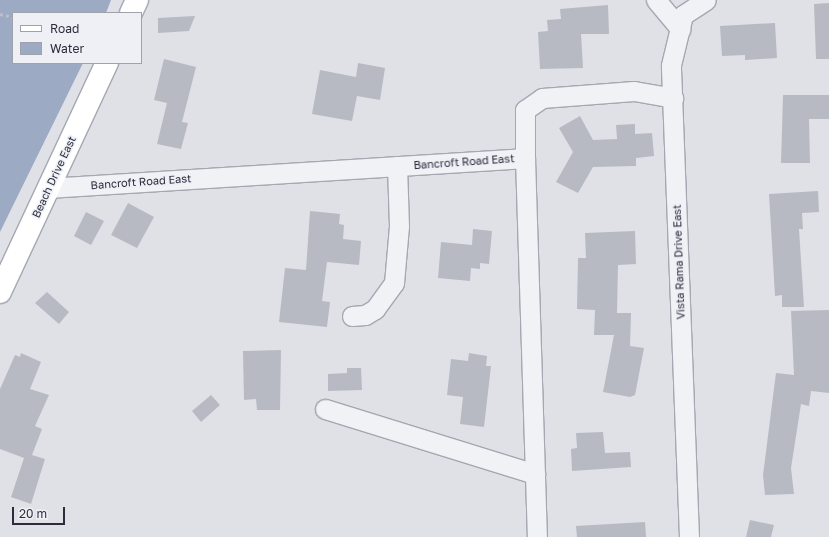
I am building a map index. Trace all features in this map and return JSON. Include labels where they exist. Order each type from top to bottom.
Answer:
[{"type":"main road","points":[[131,12],[137,0]]},
{"type":"main road","name":"Beach Drive East","points":[[0,292],[107,64]]},
{"type":"street","points":[[656,0],[680,29]]},
{"type":"street","name":"Vista Rama Drive East","points":[[689,537],[671,65],[683,15],[706,0]]},
{"type":"street","points":[[525,158],[525,110],[542,98],[634,91],[672,98]]},
{"type":"street","name":"Bancroft Road East","points":[[49,188],[525,158],[537,537]]},
{"type":"street","points":[[352,316],[365,315],[375,309],[394,283],[399,226],[398,166]]},
{"type":"street","points":[[325,409],[535,474]]},
{"type":"path","points":[[0,14],[12,17]]},
{"type":"water","points":[[0,0],[111,0],[106,12],[12,12],[12,64],[83,64],[0,232]]},
{"type":"building","points":[[829,3],[829,59],[816,59],[814,4]]},
{"type":"building","points":[[608,5],[609,34],[581,34],[583,68],[540,69],[538,32],[548,31],[547,20],[561,19],[560,9]]},
{"type":"building","points":[[195,16],[189,31],[158,33],[158,18]]},
{"type":"building","points":[[775,23],[777,58],[745,60],[745,55],[722,56],[720,26]]},
{"type":"building","points":[[164,59],[196,67],[182,122],[188,123],[181,149],[157,144],[167,103],[154,100]]},
{"type":"building","points":[[358,63],[385,68],[380,100],[357,96],[352,121],[312,114],[320,70],[356,77]]},
{"type":"building","points":[[783,95],[829,95],[829,119],[809,119],[810,163],[781,163]]},
{"type":"building","points":[[580,116],[593,140],[617,139],[616,125],[635,124],[635,134],[652,133],[654,156],[636,158],[636,166],[593,167],[578,193],[556,182],[573,152],[559,128]]},
{"type":"building","points":[[818,191],[819,212],[802,213],[803,229],[799,229],[804,307],[782,307],[782,295],[775,296],[769,194]]},
{"type":"building","points":[[128,203],[154,217],[137,248],[111,235]]},
{"type":"building","points":[[310,211],[340,214],[339,224],[344,225],[343,239],[361,241],[359,265],[327,262],[322,301],[330,302],[327,327],[279,322],[285,268],[306,270]]},
{"type":"building","points":[[86,212],[104,221],[91,245],[74,236]]},
{"type":"building","points":[[473,229],[492,231],[489,264],[480,263],[480,269],[471,268],[470,281],[438,278],[441,242],[472,245]]},
{"type":"building","points":[[635,231],[636,264],[618,265],[617,313],[631,313],[630,346],[644,348],[635,395],[630,397],[603,392],[614,335],[594,335],[595,310],[577,309],[578,258],[586,258],[585,233]]},
{"type":"building","points":[[47,292],[69,312],[59,324],[35,303]]},
{"type":"building","points":[[829,310],[829,393],[811,391],[809,406],[801,404],[791,468],[794,494],[765,495],[763,475],[776,373],[794,375],[791,311]]},
{"type":"building","points":[[281,350],[280,410],[257,410],[256,399],[244,400],[243,351]]},
{"type":"building","points":[[21,353],[41,362],[30,389],[49,395],[35,426],[42,429],[32,455],[45,459],[31,504],[11,497],[24,458],[0,449],[0,389],[15,355],[20,357]]},
{"type":"building","points":[[469,353],[487,356],[486,366],[491,366],[484,427],[460,424],[463,397],[447,395],[451,359],[468,361]]},
{"type":"building","points":[[347,368],[361,368],[362,390],[328,391],[328,374],[347,373]]},
{"type":"building","points":[[211,395],[220,405],[201,422],[192,411]]},
{"type":"building","points":[[603,432],[605,453],[630,452],[631,467],[572,471],[571,449],[577,448],[576,433]]},
{"type":"building","points":[[750,520],[774,525],[771,537],[746,537]]},
{"type":"building","points":[[645,522],[646,537],[577,537],[576,526]]}]
